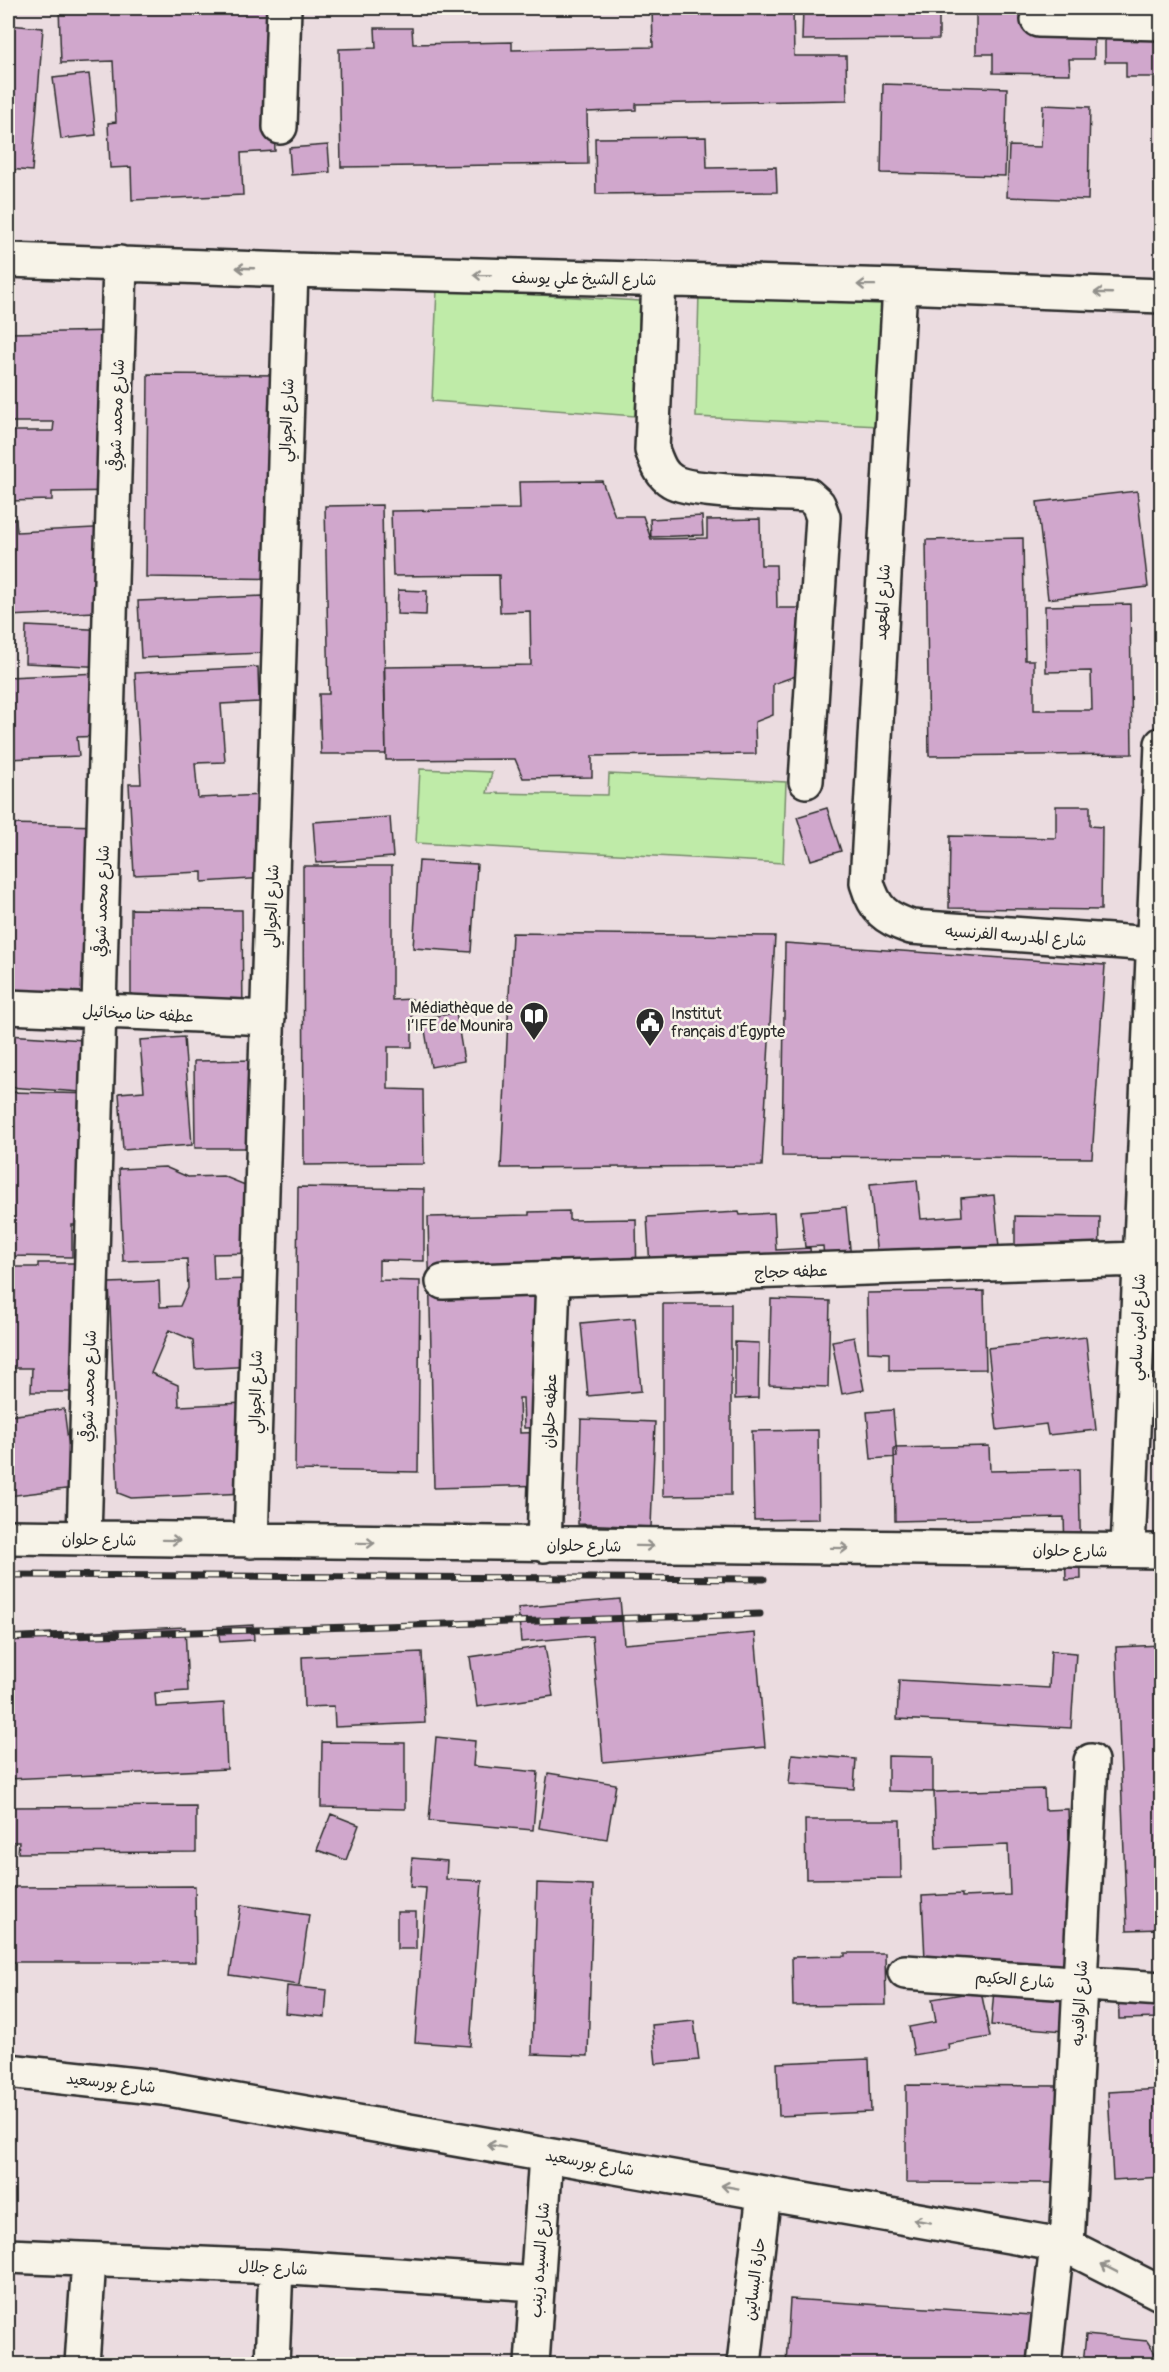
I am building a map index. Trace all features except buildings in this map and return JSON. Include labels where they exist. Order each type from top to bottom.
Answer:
[{"type":"street","points":[[280,128],[284,8]]},
{"type":"street","points":[[1038,20],[1161,23]]},
{"type":"street","name":"شارع الشيخ علي يوسف","points":[[8,260],[900,286],[1161,296]]},
{"type":"street","name":"شارع محمد شوقي","points":[[84,1538],[120,263]]},
{"type":"street","name":"شارع الجوالي","points":[[251,1541],[260,1186],[268,1018],[291,270]]},
{"type":"street","points":[[659,280],[652,450],[660,470],[672,482],[695,488],[808,495],[818,504],[823,517],[806,781]]},
{"type":"street","name":"شارع المعهد","points":[[883,914],[872,900],[867,883],[900,286]]},
{"type":"street","name":"شارع امين سامي","points":[[1128,1550],[1140,1259],[1153,1171],[1153,944],[1161,744]]},
{"type":"street","name":"شارع المدرسه الفرنسيه","points":[[883,914],[911,927],[1153,944]]},
{"type":"street","name":"عطفه حنا ميخائيل","points":[[8,1007],[268,1018]]},
{"type":"street","name":"عطفه حجاج","points":[[443,1282],[1140,1259]]},
{"type":"street","name":"عطفه حلوان","points":[[544,1545],[554,1278]]},
{"type":"street","name":"شارع حلوان","points":[[8,1537],[1161,1551]]},
{"type":"street","name":"شارع الوافديه","points":[[1044,2364],[1062,2245],[1080,1983],[1090,1761]]},
{"type":"street","name":"شارع الحكيم","points":[[905,1972],[1161,1989]]},
{"type":"street","name":"شارع بورسعيد","points":[[8,2071],[163,2088],[1062,2245],[1161,2294]]},
{"type":"street","name":"شارع السيده زينب","points":[[532,2364],[546,2155]]},
{"type":"street","name":"حارة البساتين","points":[[744,2364],[764,2193]]},
{"type":"street","name":"شارع جلال","points":[[8,2256],[276,2267],[537,2284]]},
{"type":"street","points":[[82,2364],[89,2260]]},
{"type":"street","points":[[272,2364],[276,2267]]},
{"type":"green space","points":[[437,289],[640,301],[635,416],[432,401]]},
{"type":"green space","points":[[699,291],[888,299],[879,426],[696,417]]},
{"type":"green space","points":[[420,769],[492,772],[487,793],[608,795],[609,774],[786,782],[783,863],[416,843]]},
{"type":"railway","points":[[8,1575],[764,1579]]},
{"type":"railway","points":[[8,1638],[760,1614]]},
{"type":"place","name":"Médiathèque de l’IFE de Mounira","points":[[534,1042]]},
{"type":"place","name":"Institut français d'Égypte","points":[[650,1048]]}]
